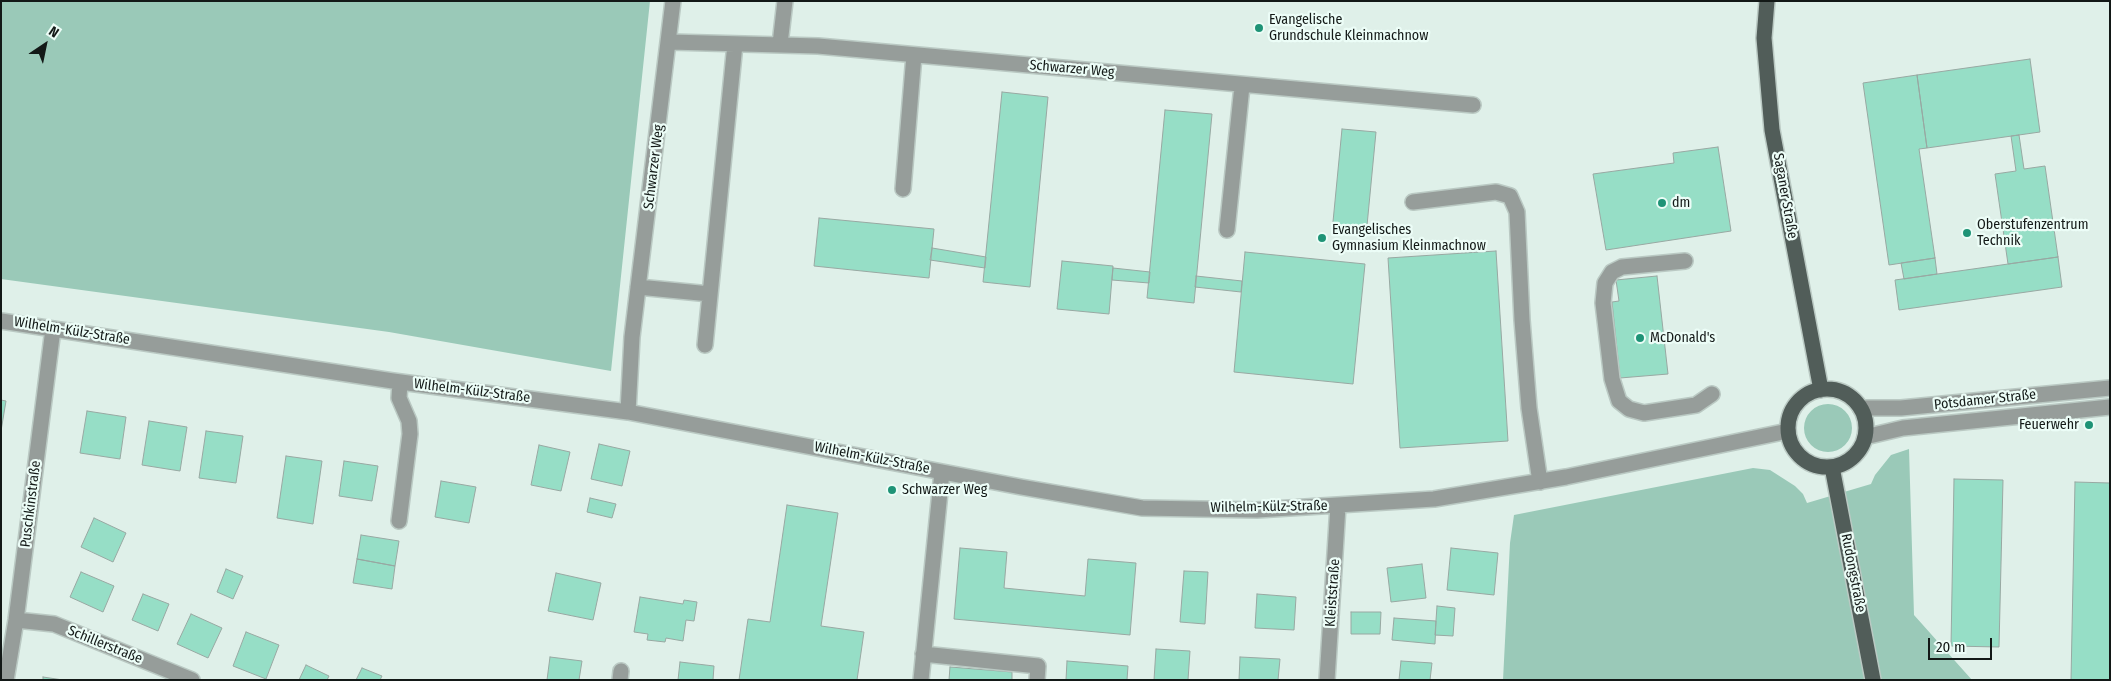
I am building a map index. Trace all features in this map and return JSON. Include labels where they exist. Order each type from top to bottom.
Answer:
[{"type":"main road","name":"Saganer Straße","points":[[1767,1],[1764,38],[1772,130],[1821,390]]},
{"type":"main road","points":[[1821,390],[1832,390],[1843,393],[1860,408],[1866,427],[1865,437],[1862,446],[1853,457],[1844,463],[1832,467],[1816,466],[1800,456],[1793,447],[1788,431],[1792,412],[1796,404],[1803,397],[1821,390]]},
{"type":"main road","name":"Rudongstraße","points":[[1832,467],[1873,680]]},
{"type":"street","name":"Schwarzer Weg","points":[[628,412],[632,337],[670,42],[673,1]]},
{"type":"street","points":[[780,44],[785,1]]},
{"type":"street","name":"Schwarzer Weg","points":[[670,42],[780,44],[914,54],[1242,86],[1473,105]]},
{"type":"street","points":[[705,345],[735,44]]},
{"type":"street","points":[[902,189],[914,54]]},
{"type":"street","points":[[1227,230],[1242,86]]},
{"type":"street","points":[[1413,202],[1496,192],[1510,196],[1517,212],[1522,320],[1530,408],[1540,482]]},
{"type":"street","points":[[1685,261],[1622,267],[1612,272],[1605,283],[1602,303],[1612,379],[1619,401],[1629,409],[1644,413],[1696,405],[1712,394]]},
{"type":"street","points":[[638,287],[710,294]]},
{"type":"street","name":"Wilhelm-Külz-Straße","points":[[1,320],[400,382],[628,412],[1142,508],[1257,510],[1434,499],[1540,482],[1788,431]]},
{"type":"street","name":"Puschkinstraße","points":[[6,680],[16,620],[53,328]]},
{"type":"street","points":[[399,521],[410,434],[410,421],[399,398],[400,382]]},
{"type":"street","name":"Potsdamer Straße","points":[[1860,408],[1901,408],[2110,388]]},
{"type":"street","name":"Potsdamer Straße","points":[[1865,437],[1903,428],[2110,407]]},
{"type":"street","name":"Wilhelm-Külz-Straße","points":[[921,680],[942,472]]},
{"type":"street","name":"Kleiststraße","points":[[1326,680],[1338,506]]},
{"type":"street","name":"Schillerstraße","points":[[16,620],[54,624],[192,680]]},
{"type":"street","points":[[923,654],[1038,666],[1037,680]]},
{"type":"green space","points":[[1,1],[650,1],[611,371],[389,332],[1,279]]},
{"type":"green space","points":[[1828,404],[1837,406],[1845,411],[1850,419],[1852,428],[1850,437],[1845,445],[1837,450],[1828,452],[1819,450],[1811,445],[1806,437],[1804,428],[1806,419],[1811,411],[1819,406]]},
{"type":"green space","points":[[1909,449],[1914,615],[1972,680],[1503,680],[1510,543],[1514,515],[1753,468],[1770,470],[1795,486],[1803,494],[1807,503],[1871,484],[1875,475],[1891,455]]},
{"type":"building","points":[[2030,59],[2040,132],[1927,148],[1917,75]]},
{"type":"building","points":[[1917,75],[1927,148],[1919,149],[1935,258],[1889,265],[1863,83]]},
{"type":"building","points":[[1002,92],[1048,97],[1030,287],[983,282]]},
{"type":"building","points":[[1165,110],[1212,114],[1194,303],[1147,298]]},
{"type":"building","points":[[1342,129],[1376,132],[1366,236],[1332,232]]},
{"type":"building","points":[[2019,135],[2024,169],[2045,166],[2058,257],[2008,264],[1995,174],[2016,171],[2011,136]]},
{"type":"building","name":"dm","points":[[1718,147],[1731,231],[1606,250],[1593,174],[1674,163],[1673,153]]},
{"type":"building","points":[[819,218],[934,229],[929,278],[814,266]]},
{"type":"building","points":[[932,248],[986,257],[985,268],[930,260]]},
{"type":"building","points":[[1496,251],[1508,441],[1400,448],[1388,258]]},
{"type":"building","points":[[1245,252],[1365,264],[1353,384],[1234,372]]},
{"type":"building","points":[[2058,257],[2062,287],[1899,310],[1895,280]]},
{"type":"building","points":[[1935,258],[1937,274],[1904,279],[1901,263]]},
{"type":"building","points":[[1062,261],[1113,266],[1109,314],[1057,309]]},
{"type":"building","points":[[1113,268],[1150,272],[1149,283],[1112,280]]},
{"type":"building","points":[[1196,276],[1242,281],[1241,292],[1195,287]]},
{"type":"building","name":"McDonald's","points":[[1657,276],[1668,374],[1620,378],[1612,302],[1619,301],[1616,280]]},
{"type":"building","points":[[1,400],[6,401],[1,431]]},
{"type":"building","points":[[87,411],[126,417],[120,459],[80,453]]},
{"type":"building","points":[[149,421],[187,427],[180,471],[142,465]]},
{"type":"building","points":[[206,431],[243,436],[236,483],[199,478]]},
{"type":"building","points":[[599,444],[630,451],[622,486],[591,479]]},
{"type":"building","points":[[539,445],[570,452],[561,491],[531,485]]},
{"type":"building","points":[[286,456],[322,461],[313,524],[277,518]]},
{"type":"building","points":[[344,461],[378,466],[372,501],[339,496]]},
{"type":"building","points":[[1954,479],[2003,480],[1999,647],[1951,646]]},
{"type":"building","points":[[441,481],[476,487],[469,523],[435,517]]},
{"type":"building","points":[[2075,482],[2110,483],[2110,680],[2071,680]]},
{"type":"building","points":[[590,498],[616,504],[612,518],[587,512]]},
{"type":"building","points":[[787,505],[838,513],[821,626],[864,632],[857,680],[739,680],[748,619],[770,622]]},
{"type":"building","points":[[94,518],[126,533],[113,562],[81,547]]},
{"type":"building","points":[[361,535],[399,541],[395,566],[357,559]]},
{"type":"building","points":[[960,548],[1007,552],[1004,588],[1085,596],[1088,559],[1136,563],[1130,635],[954,619]]},
{"type":"building","points":[[1451,548],[1498,553],[1494,595],[1447,590]]},
{"type":"building","points":[[357,559],[395,566],[392,589],[353,583]]},
{"type":"building","points":[[1422,564],[1426,598],[1391,602],[1387,568]]},
{"type":"building","points":[[226,569],[243,576],[233,599],[217,592]]},
{"type":"building","points":[[1184,571],[1208,572],[1205,624],[1180,622]]},
{"type":"building","points":[[81,572],[114,586],[103,612],[70,597]]},
{"type":"building","points":[[556,573],[601,583],[593,620],[548,611]]},
{"type":"building","points":[[143,594],[169,604],[158,631],[132,620]]},
{"type":"building","points":[[1257,594],[1296,597],[1294,630],[1255,628]]},
{"type":"building","points":[[640,597],[683,604],[684,600],[697,602],[694,621],[686,620],[683,641],[666,638],[665,642],[647,640],[648,634],[634,632]]},
{"type":"building","points":[[1437,606],[1455,608],[1453,636],[1435,635]]},
{"type":"building","points":[[1351,612],[1381,612],[1380,634],[1351,634]]},
{"type":"building","points":[[191,614],[222,628],[208,658],[177,644]]},
{"type":"building","points":[[1394,618],[1436,621],[1435,644],[1392,640]]},
{"type":"building","points":[[246,632],[279,645],[266,679],[233,666]]},
{"type":"building","points":[[1156,649],[1190,651],[1188,680],[1154,680]]},
{"type":"building","points":[[550,657],[582,661],[579,680],[547,680]]},
{"type":"building","points":[[1240,657],[1280,659],[1278,680],[1239,680]]},
{"type":"building","points":[[1067,661],[1128,666],[1127,680],[1066,680]]},
{"type":"building","points":[[1401,661],[1432,663],[1430,680],[1399,680]]},
{"type":"building","points":[[680,662],[714,666],[713,680],[678,680]]},
{"type":"building","points":[[306,665],[329,676],[327,680],[299,680]]},
{"type":"building","points":[[950,667],[1012,672],[1012,680],[949,680]]},
{"type":"building","points":[[362,668],[382,676],[380,680],[356,680]]},
{"type":"building","points":[[43,677],[63,680],[43,680]]},
{"type":"place","name":"Evangelische Grundschule Kleinmachnow","points":[[1259,28]]},
{"type":"place","name":"dm","points":[[1662,203]]},
{"type":"place","name":"Oberstufenzentrum Technik","points":[[1967,233]]},
{"type":"place","name":"Evangelisches Gymnasium Kleinmachnow","points":[[1322,238]]},
{"type":"place","name":"McDonald's","points":[[1640,338]]},
{"type":"place","name":"Feuerwehr","points":[[2089,425]]},
{"type":"place","name":"Schwarzer Weg","points":[[892,490]]}]
